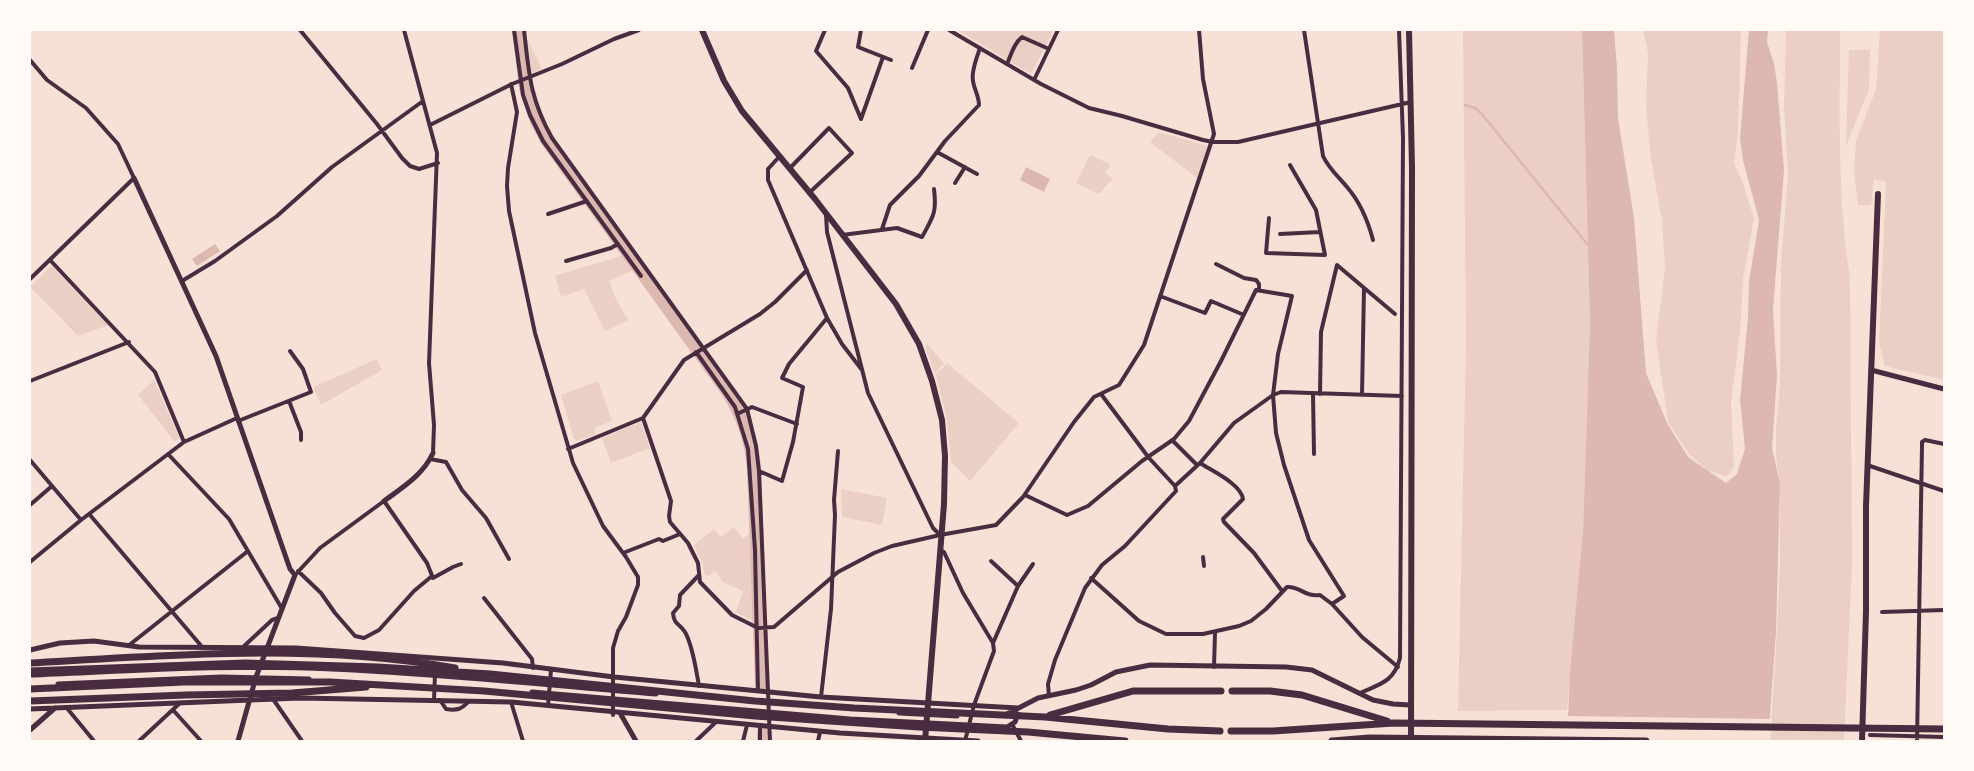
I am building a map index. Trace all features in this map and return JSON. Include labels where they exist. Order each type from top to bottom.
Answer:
[{"type":"highway","points":[[30,663],[243,652],[369,657],[422,662],[490,674]]},
{"type":"highway","points":[[30,671],[246,663],[324,664],[490,674],[755,701],[1045,717],[1168,729],[1220,731]]},
{"type":"highway","points":[[30,688],[201,681],[391,684],[755,716],[1028,732],[1125,741]]},
{"type":"highway","points":[[30,701],[292,694],[391,684]]},
{"type":"highway","points":[[1045,717],[1133,691],[1221,690]]},
{"type":"highway","points":[[1232,690],[1302,694],[1398,723]]},
{"type":"highway","points":[[1231,731],[1398,723],[1944,729]]},
{"type":"highway","points":[[1332,741],[1369,738],[1646,741]]},
{"type":"main road","points":[[702,30],[724,81],[733,96],[778,157],[826,214],[902,313],[918,344],[932,381],[942,420],[945,456],[944,504],[925,740]]},
{"type":"main road","points":[[1409,30],[1411,102],[1411,741]]},
{"type":"main road","points":[[1862,741],[1868,466],[1878,194]]},
{"type":"street","points":[[300,30],[410,166],[419,169],[438,163]]},
{"type":"street","points":[[238,741],[248,700],[259,668],[281,607],[297,573],[320,548],[418,475],[433,453],[434,426],[429,363],[438,153],[404,30]]},
{"type":"street","points":[[514,30],[521,80],[528,110],[544,141],[641,276]]},
{"type":"street","points":[[524,30],[528,76],[534,99],[552,138],[747,409],[756,446],[759,471],[760,628],[758,691]]},
{"type":"street","points":[[430,125],[528,76],[562,64],[614,39],[639,30]]},
{"type":"street","points":[[826,30],[816,51],[848,88],[861,119],[882,57]]},
{"type":"street","points":[[861,30],[858,47],[891,60]]},
{"type":"street","points":[[912,68],[928,30]]},
{"type":"street","points":[[949,30],[1034,80],[1097,111],[1122,116],[1213,142],[1238,142],[1411,102]]},
{"type":"street","points":[[1034,80],[1058,30]]},
{"type":"street","points":[[643,418],[671,501],[668,516],[670,522],[688,543],[698,563],[700,582],[732,615],[760,628],[774,627],[832,577],[874,553],[892,546],[996,525],[1024,495],[1074,422],[1094,397],[1119,385],[1144,345],[1213,142],[1214,134],[1201,72],[1199,30]]},
{"type":"street","points":[[1304,30],[1326,161],[1334,174],[1348,188],[1367,218],[1373,240]]},
{"type":"street","points":[[1359,694],[1392,678],[1400,658],[1402,552],[1402,104],[1399,30]]},
{"type":"street","points":[[1008,64],[1019,38],[1022,37],[1049,49]]},
{"type":"street","points":[[882,229],[890,205],[919,176],[945,141],[979,105],[973,75],[980,48]]},
{"type":"street","points":[[30,60],[47,80],[86,108],[118,144],[213,350],[290,569],[321,593],[334,613],[354,636],[364,638],[379,630],[414,591],[432,576],[433,578],[453,566],[461,564]]},
{"type":"street","points":[[511,84],[518,112],[508,168],[507,186],[509,211],[525,291],[568,449],[602,526],[623,553],[638,577],[638,584],[626,617],[618,631],[613,648],[613,715]]},
{"type":"street","points":[[182,282],[216,261],[277,216],[332,167],[423,101]]},
{"type":"street","points":[[518,112],[523,109],[528,110]]},
{"type":"street","points":[[789,168],[829,128],[852,152],[809,193]]},
{"type":"street","points":[[937,152],[977,174]]},
{"type":"street","points":[[778,157],[768,169],[768,180],[828,318],[842,344],[862,371]]},
{"type":"street","points":[[1269,218],[1266,252],[1325,255],[1316,210],[1290,165]]},
{"type":"street","points":[[955,183],[965,167]]},
{"type":"street","points":[[30,279],[134,178]]},
{"type":"street","points":[[842,235],[897,228],[922,237],[935,213],[934,189]]},
{"type":"street","points":[[548,214],[587,201]]},
{"type":"street","points":[[826,214],[827,232],[868,393],[933,528],[940,535]]},
{"type":"street","points":[[1280,234],[1320,232]]},
{"type":"street","points":[[566,261],[618,244]]},
{"type":"street","points":[[50,260],[156,372],[184,442]]},
{"type":"street","points":[[1216,264],[1244,278],[1256,280],[1259,284],[1259,290]]},
{"type":"street","points":[[1320,394],[1321,332],[1337,264],[1395,314]]},
{"type":"street","points":[[568,449],[643,418],[684,360],[760,314],[807,270]]},
{"type":"street","points":[[1362,395],[1364,287]]},
{"type":"street","points":[[1024,495],[1067,515],[1088,506],[1172,440],[1190,421],[1256,290],[1293,297],[1278,354],[1273,395],[1276,433],[1302,524],[1316,552],[1344,596],[1332,604]]},
{"type":"street","points":[[1160,296],[1205,313],[1211,301],[1244,315]]},
{"type":"street","points":[[759,471],[782,481],[797,424],[803,387],[782,378],[789,364],[828,318]]},
{"type":"street","points":[[30,380],[129,342]]},
{"type":"street","points":[[30,562],[81,520],[184,442],[311,392],[302,369],[290,351]]},
{"type":"street","points":[[697,352],[728,397],[737,414],[744,433],[749,456],[760,628],[768,692],[770,741]]},
{"type":"street","points":[[1871,370],[1944,389]]},
{"type":"street","points":[[1175,486],[1199,464],[1234,423],[1273,395],[1281,392],[1402,396]]},
{"type":"street","points":[[1049,696],[1048,684],[1056,660],[1085,588],[1091,578],[1102,565],[1125,546],[1176,491],[1175,486],[1148,458],[1101,394]]},
{"type":"street","points":[[1313,394],[1314,454]]},
{"type":"street","points":[[289,401],[301,432],[301,440]]},
{"type":"street","points":[[737,414],[752,408],[797,424]]},
{"type":"street","points":[[1172,440],[1199,464],[1238,487],[1243,499],[1223,519],[1224,522],[1254,553],[1282,591]]},
{"type":"street","points":[[1917,739],[1922,442],[1928,440],[1944,444]]},
{"type":"street","points":[[821,697],[831,609],[838,451]]},
{"type":"street","points":[[168,454],[229,519],[281,607]]},
{"type":"street","points":[[430,459],[446,462],[462,490],[486,518],[509,559]]},
{"type":"street","points":[[30,460],[81,520]]},
{"type":"street","points":[[1868,466],[1944,491]]},
{"type":"street","points":[[30,505],[52,486]]},
{"type":"street","points":[[384,501],[427,563],[432,576]]},
{"type":"street","points":[[90,515],[203,648]]},
{"type":"street","points":[[623,553],[659,539],[663,541],[680,534]]},
{"type":"street","points":[[939,549],[944,552],[963,593],[993,644],[994,651],[974,705],[965,741]]},
{"type":"street","points":[[128,646],[248,551]]},
{"type":"street","points":[[1203,557],[1204,566]]},
{"type":"street","points":[[991,561],[1018,586]]},
{"type":"street","points":[[993,644],[1018,586],[1033,564]]},
{"type":"street","points":[[699,576],[680,595],[679,606],[672,613],[674,621],[685,632],[694,658],[699,686]]},
{"type":"street","points":[[1091,578],[1131,615],[1166,634],[1214,633],[1251,621],[1266,610],[1282,591],[1288,587],[1292,587],[1310,596],[1320,595],[1332,604],[1362,637],[1398,667]]},
{"type":"street","points":[[484,598],[532,659],[533,668]]},
{"type":"street","points":[[1882,612],[1944,610]]},
{"type":"street","points":[[242,648],[272,620],[278,618]]},
{"type":"street","points":[[1214,633],[1214,667]]},
{"type":"street","points":[[30,650],[60,643],[94,641],[128,646],[267,648],[436,658],[821,697],[1020,707]]},
{"type":"street","points":[[434,700],[436,658]]},
{"type":"street","points":[[30,688],[149,679],[256,677],[434,685],[549,693],[850,719],[926,719],[971,716],[1000,718],[1038,698],[1091,685],[1126,670],[1150,665],[1286,667],[1312,670],[1372,700],[1410,705]]},
{"type":"street","points":[[30,675],[259,668],[331,669],[550,685],[1007,727],[1014,722],[1020,707]]},
{"type":"street","points":[[548,706],[551,670]]},
{"type":"street","points":[[139,741],[184,698]]},
{"type":"street","points":[[30,709],[184,698],[511,702],[820,732],[925,740],[978,741]]},
{"type":"street","points":[[273,699],[302,741]]},
{"type":"street","points":[[440,700],[446,709],[455,711],[463,708],[469,701]]},
{"type":"street","points":[[511,702],[523,741]]},
{"type":"street","points":[[66,707],[94,741]]},
{"type":"street","points":[[30,730],[55,708]]},
{"type":"street","points":[[173,710],[201,741]]},
{"type":"street","points":[[620,712],[636,741]]},
{"type":"street","points":[[696,741],[716,722]]},
{"type":"street","points":[[1012,724],[1021,741]]},
{"type":"street","points":[[743,741],[747,725]]},
{"type":"street","points":[[760,726],[760,741]]},
{"type":"street","points":[[818,741],[820,732]]},
{"type":"street","points":[[1870,735],[1917,739],[1944,737]]},
{"type":"shaded area","points":[[957,30],[1054,30],[1031,74]]},
{"type":"shaded area","points":[[1463,30],[1582,30],[1590,322],[1583,531],[1567,710],[1458,711],[1466,342]]},
{"type":"shaded area","points":[[1582,30],[1614,30],[1618,118],[1634,218],[1646,373],[1667,423],[1688,457],[1726,483],[1737,474],[1745,449],[1740,400],[1748,318],[1749,282],[1759,220],[1743,160],[1740,138],[1749,30],[1768,30],[1767,42],[1774,63],[1777,83],[1784,170],[1773,309],[1777,376],[1772,448],[1780,483],[1776,632],[1768,741],[1567,741],[1570,672],[1583,531],[1590,323]]},
{"type":"shaded area","points":[[1643,30],[1741,30],[1738,130],[1734,164],[1741,178],[1754,218],[1743,279],[1740,332],[1731,402],[1734,466],[1727,477],[1707,470],[1690,455],[1668,422],[1656,340],[1665,268],[1662,220],[1651,160],[1646,108],[1648,53]]},
{"type":"shaded area","points":[[1786,30],[1840,30],[1841,185],[1850,277],[1852,564],[1844,741],[1770,741],[1780,561],[1780,483],[1776,457],[1776,428],[1780,387],[1781,262],[1788,175],[1784,106]]},
{"type":"shaded area","points":[[1880,30],[1944,30],[1944,380],[1885,366],[1879,343],[1886,182],[1874,179],[1871,205],[1858,205],[1854,170],[1856,141],[1876,89]]},
{"type":"shaded area","points":[[528,40],[542,69],[531,73]]},
{"type":"shaded area","points":[[1849,50],[1870,50],[1869,89],[1846,146]]},
{"type":"shaded area","points":[[1159,132],[1208,146],[1197,178],[1150,142]]},
{"type":"shaded area","points":[[1090,155],[1110,164],[1105,173],[1113,178],[1099,194],[1076,183]]},
{"type":"shaded area","points":[[1026,167],[1050,179],[1044,192],[1020,180]]},
{"type":"shaded area","points":[[215,244],[220,251],[197,266],[192,259]]},
{"type":"shaded area","points":[[624,255],[634,270],[609,281],[615,297],[628,320],[605,331],[584,289],[561,297],[555,276]]},
{"type":"shaded area","points":[[50,267],[53,267],[108,325],[78,336],[30,287]]},
{"type":"shaded area","points":[[927,344],[944,363],[935,374],[926,349]]},
{"type":"shaded area","points":[[377,359],[382,370],[321,405],[313,387]]},
{"type":"shaded area","points":[[947,363],[1019,423],[970,481],[951,462],[947,420],[936,375]]},
{"type":"shaded area","points":[[154,380],[179,437],[175,442],[138,395]]},
{"type":"shaded area","points":[[598,381],[612,421],[594,428],[596,434],[577,441],[574,439],[561,395]]},
{"type":"shaded area","points":[[641,422],[650,448],[611,463],[602,438]]},
{"type":"shaded area","points":[[841,489],[887,498],[882,525],[842,517]]},
{"type":"shaded area","points":[[734,527],[743,539],[751,532],[754,622],[736,612],[743,591],[723,582],[715,571],[709,576],[705,575],[702,562],[694,545],[714,529],[721,537]]},
{"type":"pier","points":[[1566,716],[1772,719],[1770,741],[1565,741]]},
{"type":"waterway","points":[[519,30],[526,88],[537,121],[547,140],[727,390],[746,428],[754,469],[762,686]]},
{"type":"waterway","points":[[1465,105],[1475,108],[1481,113],[1588,245]]},
{"type":"waterway","points":[[764,732],[764,741]]}]
